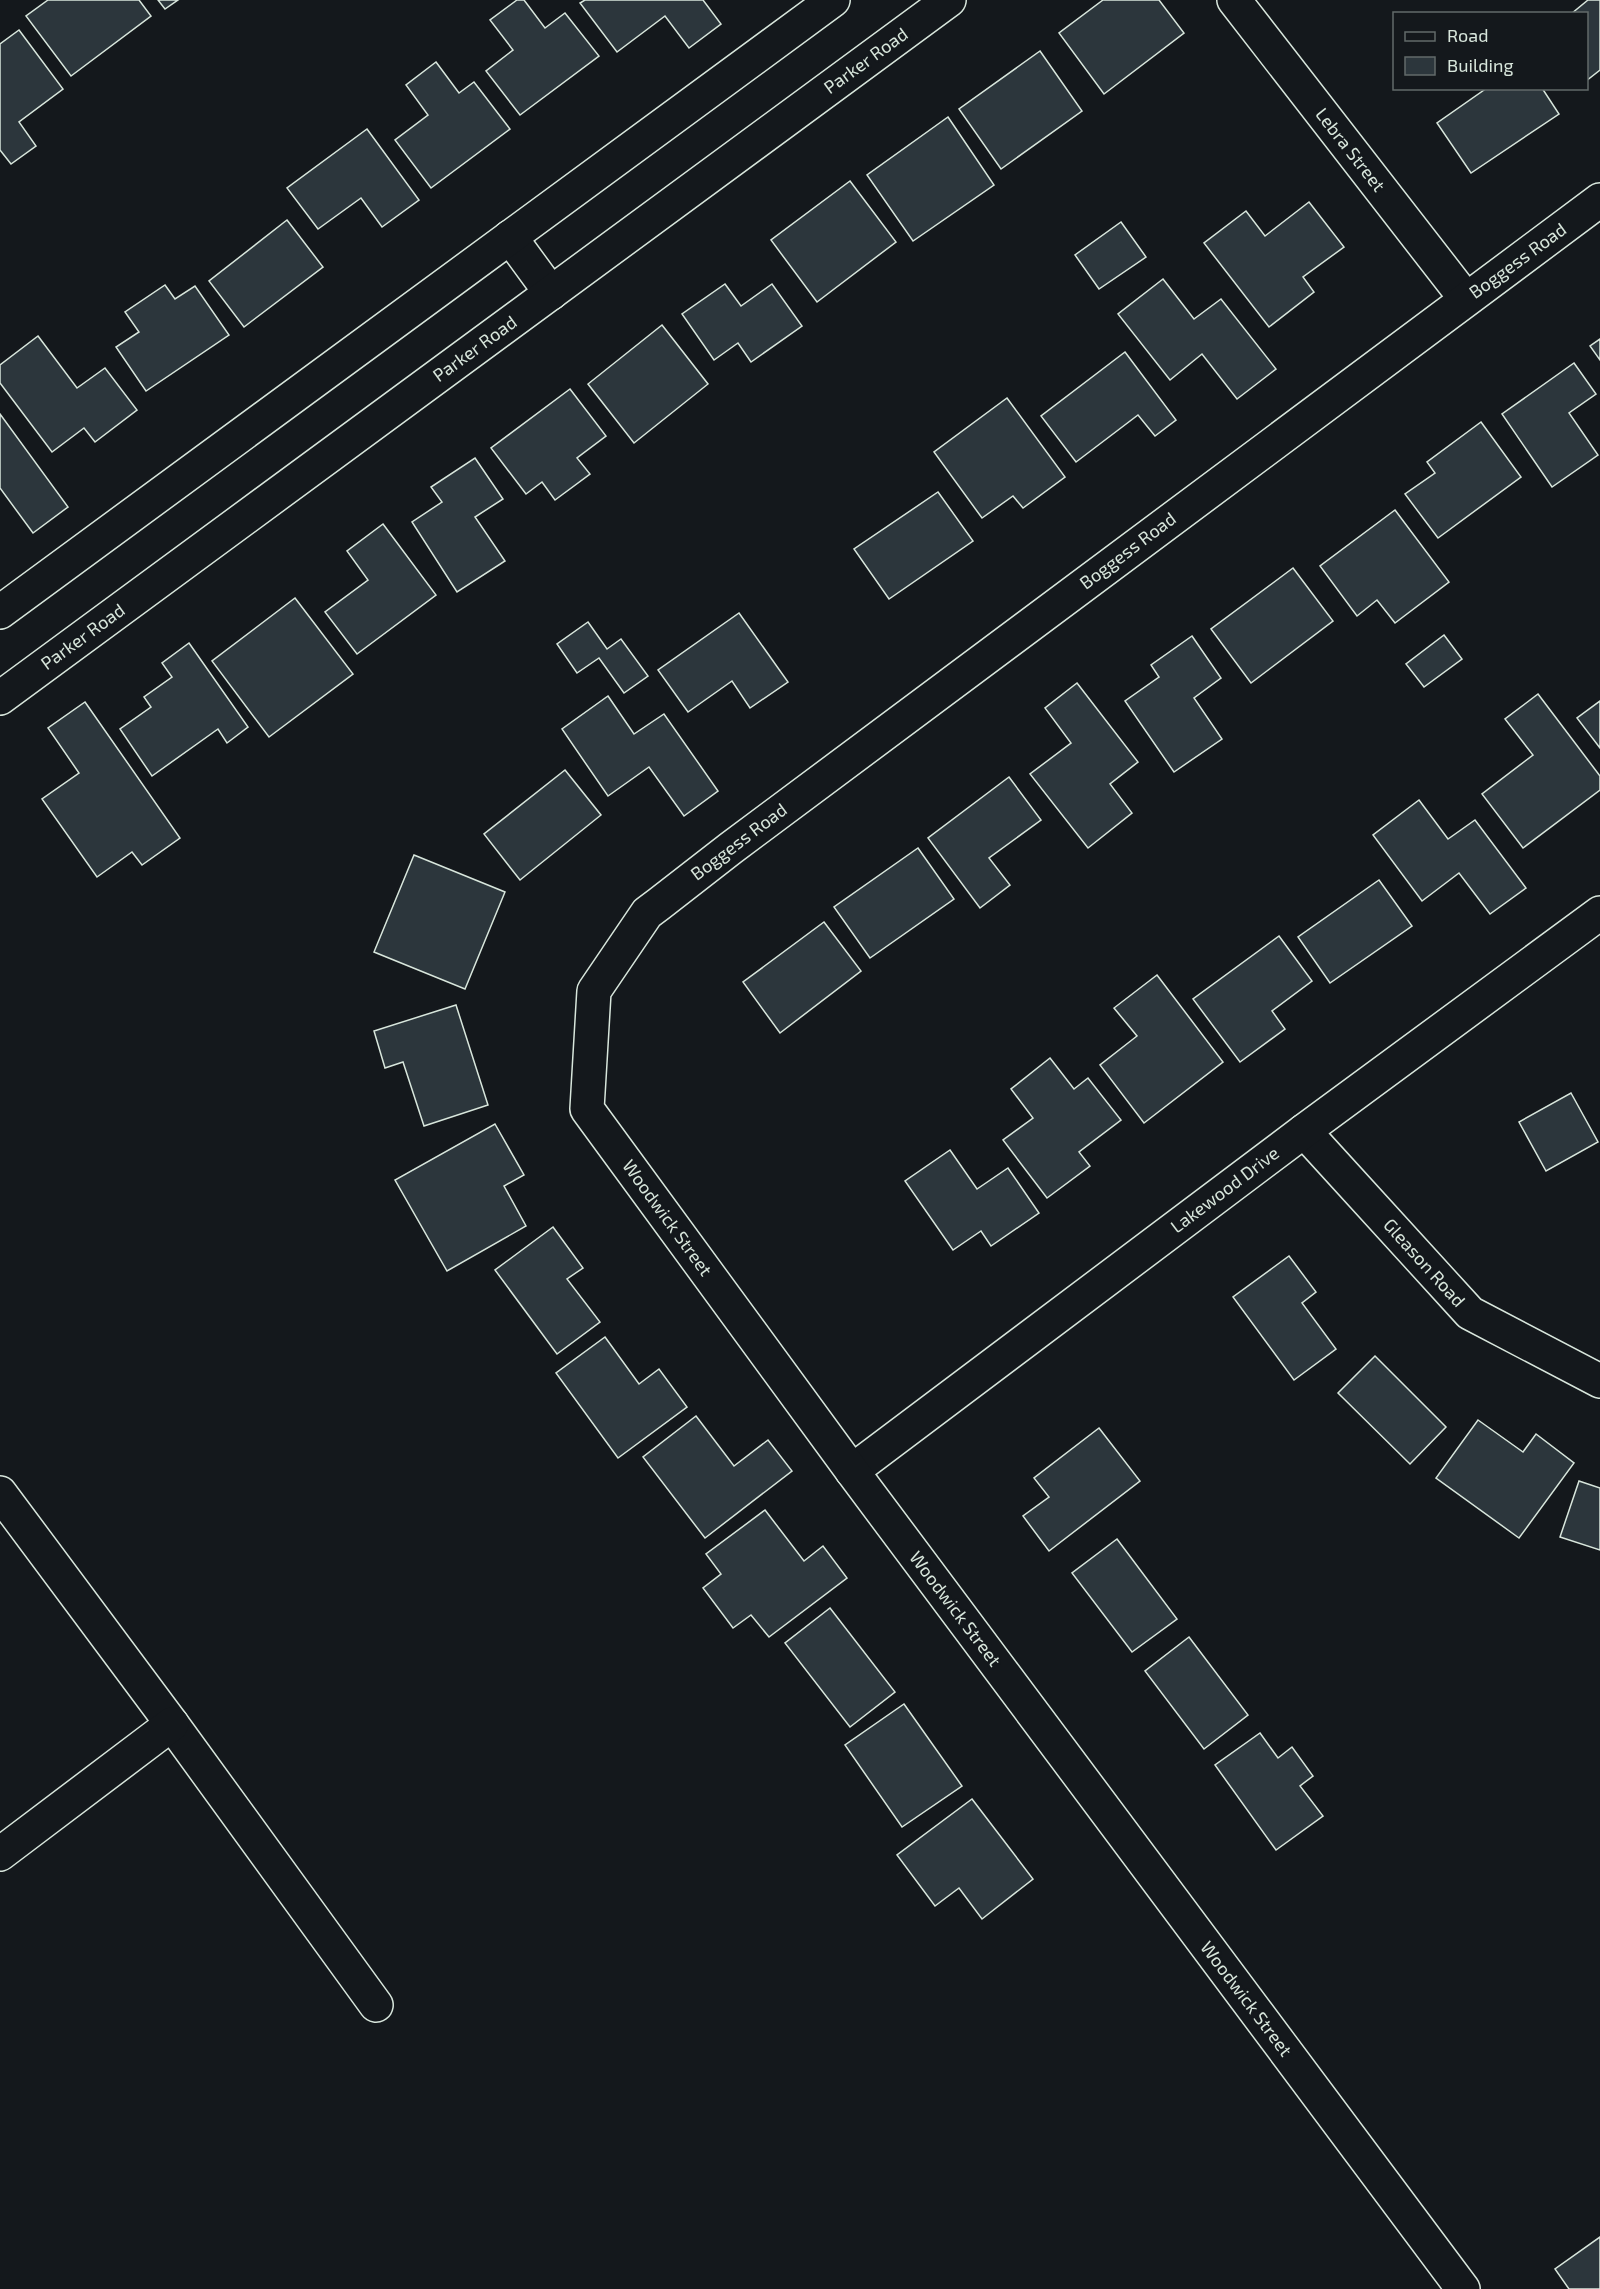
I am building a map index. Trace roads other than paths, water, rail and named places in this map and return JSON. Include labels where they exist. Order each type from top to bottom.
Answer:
[{"type":"street","points":[[0,612],[833,0]]},
{"type":"street","name":"Parker Road","points":[[0,698],[950,0]]},
{"type":"street","name":"Lebra Street","points":[[1234,0],[1466,299]]},
{"type":"street","name":"Boggess Road","points":[[658,904],[1600,200]]},
{"type":"street","points":[[510,237],[551,293]]},
{"type":"street","name":"Woodwick Street","points":[[658,904],[647,914],[594,991],[587,1109],[852,1471],[1463,2289]]},
{"type":"street","name":"Lakewood Drive","points":[[852,1471],[1600,912]]},
{"type":"street","name":"Gleason Road","points":[[1304,1131],[1470,1313],[1600,1381]]},
{"type":"street","points":[[0,1493],[172,1724],[376,2005]]},
{"type":"street","points":[[0,1854],[172,1724]]}]
